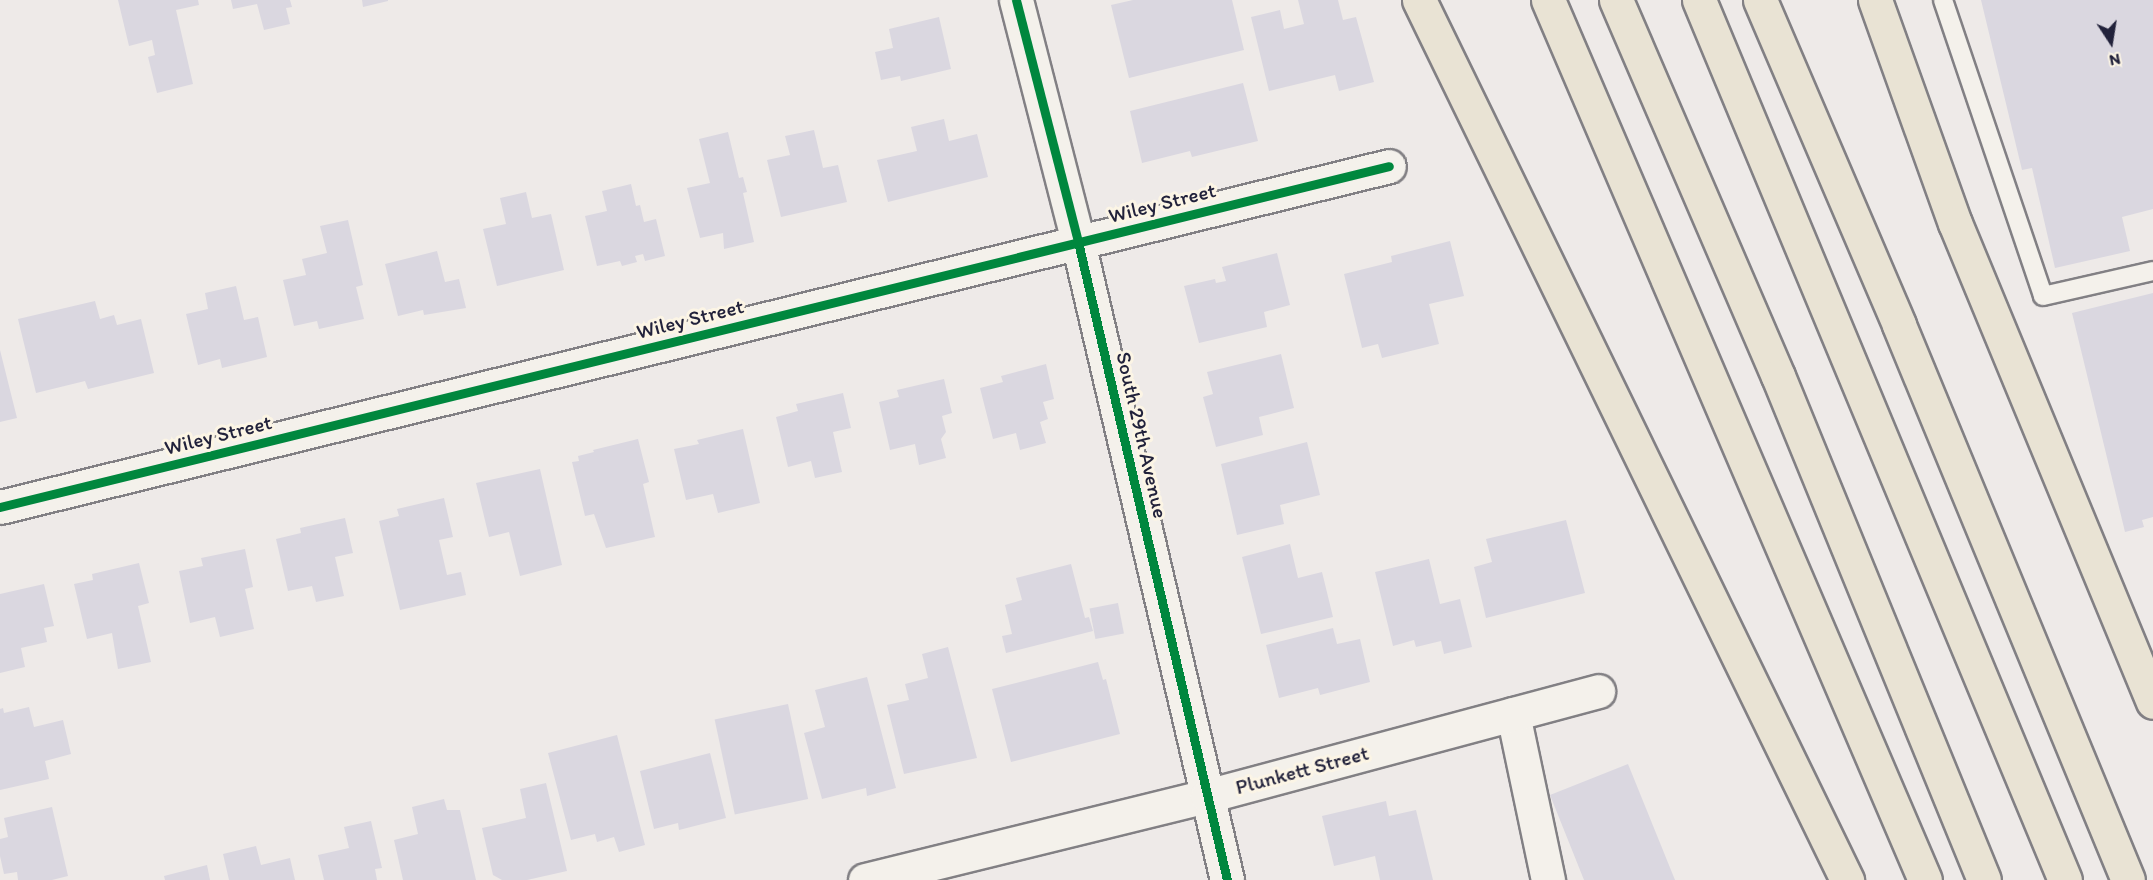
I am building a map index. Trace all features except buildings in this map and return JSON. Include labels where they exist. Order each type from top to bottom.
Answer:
[{"type":"highway","points":[[1419,0],[1847,880]]},
{"type":"highway","points":[[1548,0],[1925,880]]},
{"type":"highway","points":[[1616,0],[1782,387],[1984,880]]},
{"type":"highway","points":[[1700,0],[2065,880]]},
{"type":"highway","points":[[1760,0],[1899,325],[2128,880]]},
{"type":"highway","points":[[1875,0],[1955,223],[2153,702]]},
{"type":"street","name":"South 29th Avenue","points":[[1016,0],[1078,242],[1227,880]]},
{"type":"street","name":"Wiley Street","points":[[0,507],[1389,166]]},
{"type":"street","name":"Plunkett Street","points":[[865,880],[1207,796],[1598,691]]},
{"type":"street","points":[[1513,714],[1548,880]]},
{"type":"lane","points":[[1943,0],[2043,296],[2153,271]]},
{"type":"cycle path","points":[[1016,0],[1078,242],[1227,880]]},
{"type":"cycle path","points":[[0,507],[1389,166]]}]
